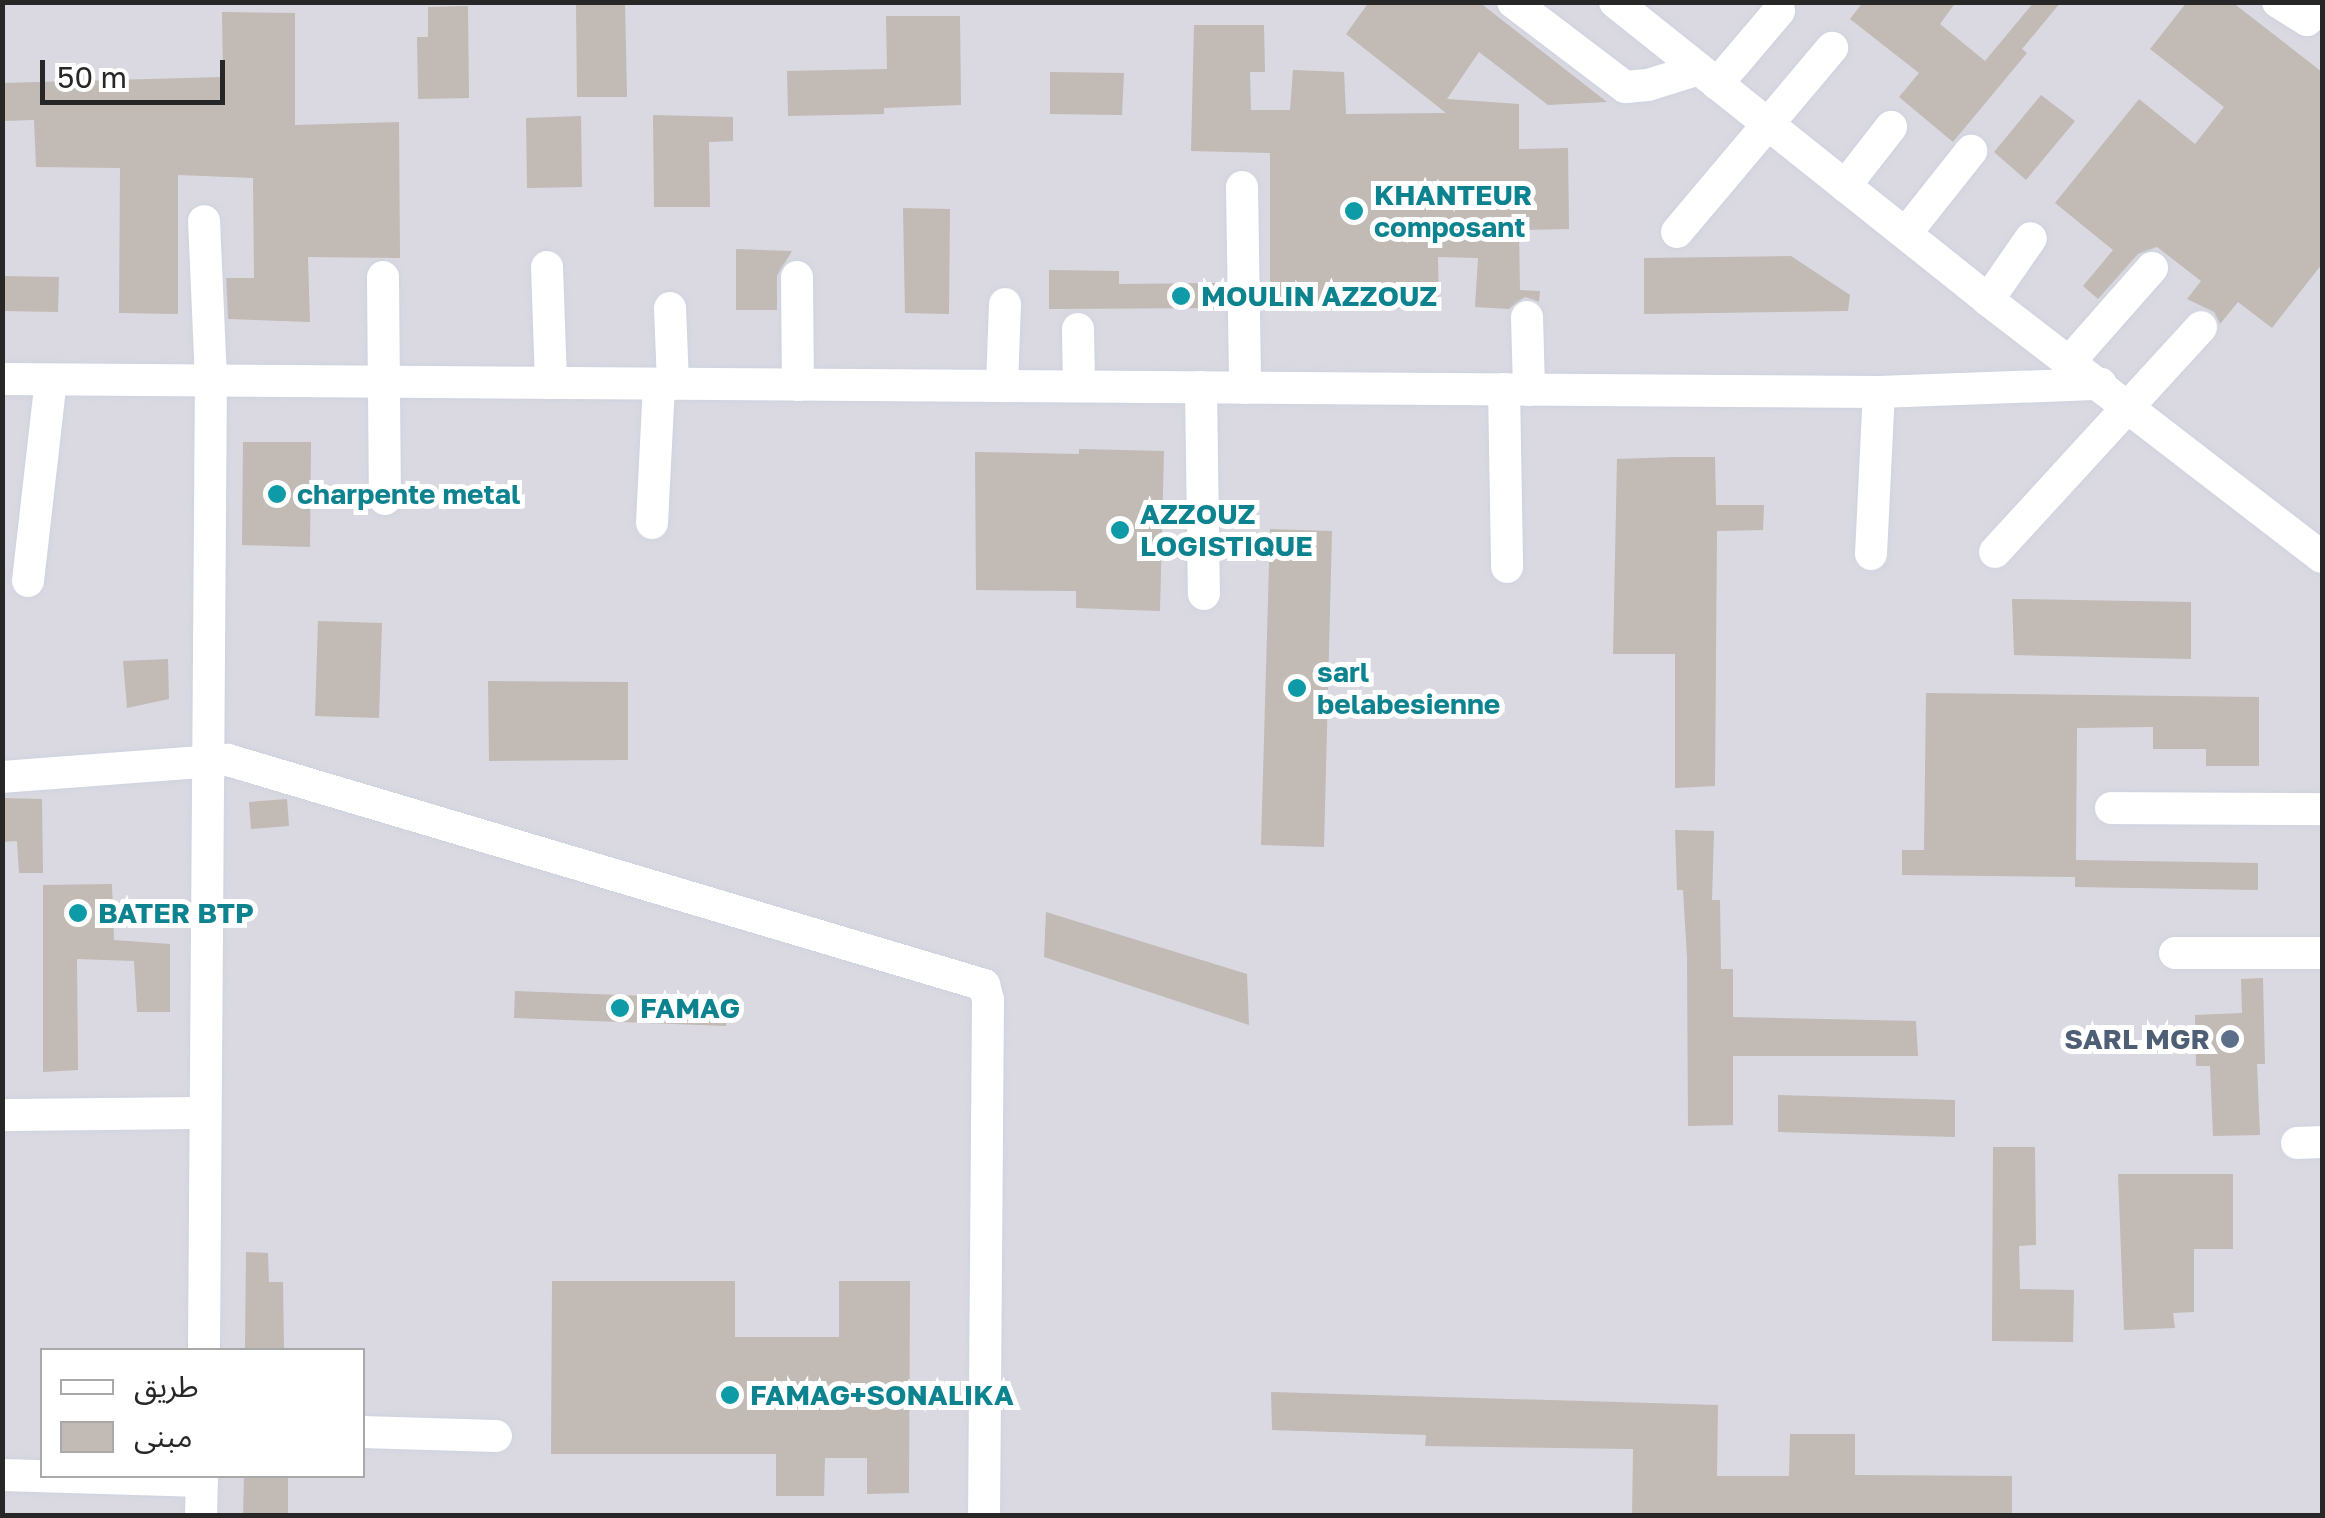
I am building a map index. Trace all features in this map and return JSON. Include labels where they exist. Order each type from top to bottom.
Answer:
[{"type":"street","points":[[1513,2],[1625,87],[1708,77],[1779,11]]},
{"type":"street","points":[[2278,2],[2308,20],[2322,4]]},
{"type":"street","points":[[1637,9],[1764,124],[2322,556]]},
{"type":"street","points":[[1677,232],[1764,124],[1832,48]]},
{"type":"street","points":[[1845,186],[1891,127]]},
{"type":"street","points":[[1906,233],[1971,151]]},
{"type":"street","points":[[1242,187],[1245,388]]},
{"type":"street","points":[[204,222],[211,380],[204,1348]]},
{"type":"street","points":[[1988,300],[2032,238]]},
{"type":"street","points":[[548,268],[551,383]]},
{"type":"street","points":[[2070,361],[2152,268]]},
{"type":"street","points":[[383,277],[385,499]]},
{"type":"street","points":[[797,277],[798,385]]},
{"type":"street","points":[[1002,386],[1005,304]]},
{"type":"street","points":[[652,524],[670,308]]},
{"type":"street","points":[[1506,567],[1516,390],[1527,317]]},
{"type":"street","points":[[1995,552],[2201,327]]},
{"type":"street","points":[[1078,329],[1079,386]]},
{"type":"street","points":[[2,379],[1879,392],[2101,384]]},
{"type":"street","points":[[28,581],[51,380]]},
{"type":"street","points":[[1201,387],[1204,594]]},
{"type":"street","points":[[1872,554],[1879,392]]},
{"type":"street","points":[[2,777],[209,759],[250,764],[984,984],[988,1000],[984,1516]]},
{"type":"street","points":[[2111,808],[2322,809]]},
{"type":"street","points":[[2175,953],[2322,953]]},
{"type":"street","points":[[2,1115],[205,1112]]},
{"type":"street","points":[[365,1432],[496,1436]]},
{"type":"street","points":[[2,1475],[40,1476]]},
{"type":"street","points":[[201,1516],[202,1478]]},
{"type":"shaded area","points":[[3,3],[2322,3],[2322,1515],[3,1516]]},
{"type":"building","points":[[576,2],[625,2],[627,97],[577,97]]},
{"type":"building","points":[[1369,2],[1479,2],[1607,102],[1548,105],[1479,52],[1447,99],[1519,104],[1519,149],[1568,148],[1569,229],[1519,230],[1520,290],[1540,291],[1539,302],[1525,297],[1509,309],[1475,307],[1478,258],[1438,257],[1439,308],[1270,310],[1270,153],[1191,151],[1194,25],[1264,25],[1265,72],[1250,72],[1251,110],[1290,110],[1293,70],[1344,72],[1346,114],[1446,113],[1346,34]]},
{"type":"building","points":[[1863,2],[1956,2],[1940,24],[1985,61],[2034,2],[2061,2],[2022,49],[2027,53],[1953,142],[1899,97],[1919,73],[1850,19]]},
{"type":"building","points":[[2187,2],[2232,2],[2322,72],[2322,264],[2272,328],[2238,302],[2220,324],[2214,312],[2187,299],[2201,281],[2157,247],[2138,254],[2098,299],[2083,286],[2113,250],[2055,203],[2139,99],[2195,144],[2224,107],[2150,49]]},
{"type":"building","points":[[468,6],[469,98],[418,99],[417,37],[428,37],[428,7]]},
{"type":"building","points":[[222,12],[295,13],[295,125],[399,122],[400,258],[308,257],[310,322],[228,319],[226,278],[254,278],[253,178],[178,175],[178,314],[119,313],[120,168],[36,167],[34,120],[2,121],[2,83],[223,77]]},
{"type":"building","points":[[886,16],[960,16],[961,105],[884,108],[884,114],[788,116],[787,71],[887,69]]},
{"type":"building","points":[[1050,72],[1124,73],[1122,115],[1050,114]]},
{"type":"building","points":[[2041,95],[2075,121],[2026,180],[1994,152]]},
{"type":"building","points":[[653,115],[733,117],[733,141],[709,142],[710,207],[654,207]]},
{"type":"building","points":[[581,116],[582,187],[527,188],[526,118]]},
{"type":"building","points":[[903,208],[950,209],[949,314],[905,313]]},
{"type":"building","points":[[736,249],[792,251],[777,276],[777,310],[736,310]]},
{"type":"building","points":[[1791,256],[1850,295],[1848,311],[1644,314],[1644,258]]},
{"type":"building","points":[[1049,270],[1119,271],[1119,284],[1216,283],[1217,308],[1049,309]]},
{"type":"building","points":[[2,276],[59,277],[58,312],[2,311]]},
{"type":"building","name":"charpente metal","points":[[243,442],[311,442],[310,547],[242,545]]},
{"type":"building","points":[[1079,449],[1164,451],[1160,611],[1076,608],[1076,591],[976,590],[975,452],[1079,454]]},
{"type":"building","points":[[1715,457],[1716,505],[1764,505],[1763,530],[1717,531],[1715,786],[1675,788],[1675,654],[1613,654],[1617,459]]},
{"type":"building","name":"sarl belabesienne","points":[[1270,529],[1332,531],[1324,847],[1261,845]]},
{"type":"building","points":[[2012,599],[2191,602],[2191,659],[2014,655]]},
{"type":"building","points":[[318,621],[382,623],[379,718],[315,716]]},
{"type":"building","points":[[168,659],[169,699],[127,708],[123,661]]},
{"type":"building","points":[[488,681],[628,682],[628,760],[489,761]]},
{"type":"building","points":[[1926,693],[2259,697],[2259,766],[2206,766],[2206,749],[2153,749],[2153,727],[2077,728],[2076,860],[2258,863],[2258,890],[2075,887],[2075,877],[1902,875],[1902,850],[1924,850]]},
{"type":"building","points":[[2,798],[42,799],[43,873],[19,873],[17,841],[2,842]]},
{"type":"building","points":[[287,799],[289,826],[251,829],[249,802]]},
{"type":"building","points":[[1675,830],[1714,831],[1712,900],[1720,900],[1721,969],[1733,969],[1733,1017],[1916,1021],[1918,1056],[1733,1056],[1733,1125],[1688,1126],[1687,957],[1683,890],[1677,890]]},
{"type":"building","points":[[112,884],[114,940],[170,944],[170,1012],[137,1012],[134,961],[77,959],[78,1070],[43,1072],[43,885]]},
{"type":"building","points":[[1046,912],[1247,974],[1249,1025],[1044,957]]},
{"type":"building","points":[[2263,978],[2265,1064],[2257,1064],[2260,1135],[2213,1136],[2210,1066],[2196,1066],[2195,1015],[2242,1013],[2241,979]]},
{"type":"building","name":"FAMAG","points":[[515,991],[727,999],[726,1026],[514,1018]]},
{"type":"building","points":[[1778,1095],[1955,1100],[1955,1137],[1778,1132]]},
{"type":"building","points":[[1993,1147],[2035,1147],[2036,1245],[2019,1246],[2020,1289],[2074,1290],[2073,1342],[1992,1341]]},
{"type":"building","points":[[2118,1174],[2233,1174],[2233,1249],[2194,1249],[2194,1312],[2173,1313],[2175,1328],[2124,1330]]},
{"type":"building","points":[[246,1252],[268,1253],[269,1282],[283,1282],[284,1348],[245,1348]]},
{"type":"building","name":"FAMAG+SONALIKA","points":[[552,1281],[735,1281],[735,1337],[839,1337],[839,1281],[910,1281],[909,1493],[867,1494],[867,1458],[825,1458],[824,1496],[776,1496],[776,1454],[551,1454]]},
{"type":"building","points":[[1271,1392],[1718,1405],[1717,1476],[1789,1476],[1790,1434],[1855,1434],[1855,1475],[2012,1476],[2012,1516],[1632,1516],[1633,1449],[1425,1446],[1426,1435],[1272,1430]]},
{"type":"building","points":[[244,1478],[288,1478],[288,1516],[243,1516]]},
{"type":"place","name":"KHANTEUR composant","points":[[1354,211]]},
{"type":"place","name":"MOULIN AZZOUZ","points":[[1181,296]]},
{"type":"place","name":"charpente metal","points":[[277,494]]},
{"type":"place","name":"AZZOUZ LOGISTIQUE","points":[[1120,530]]},
{"type":"place","name":"sarl belabesienne","points":[[1297,688]]},
{"type":"place","name":"BATER BTP","points":[[78,913]]},
{"type":"place","name":"FAMAG","points":[[620,1008]]},
{"type":"place","name":"SARL MGR","points":[[2230,1039]]},
{"type":"place","name":"FAMAG+SONALIKA","points":[[730,1395]]}]
